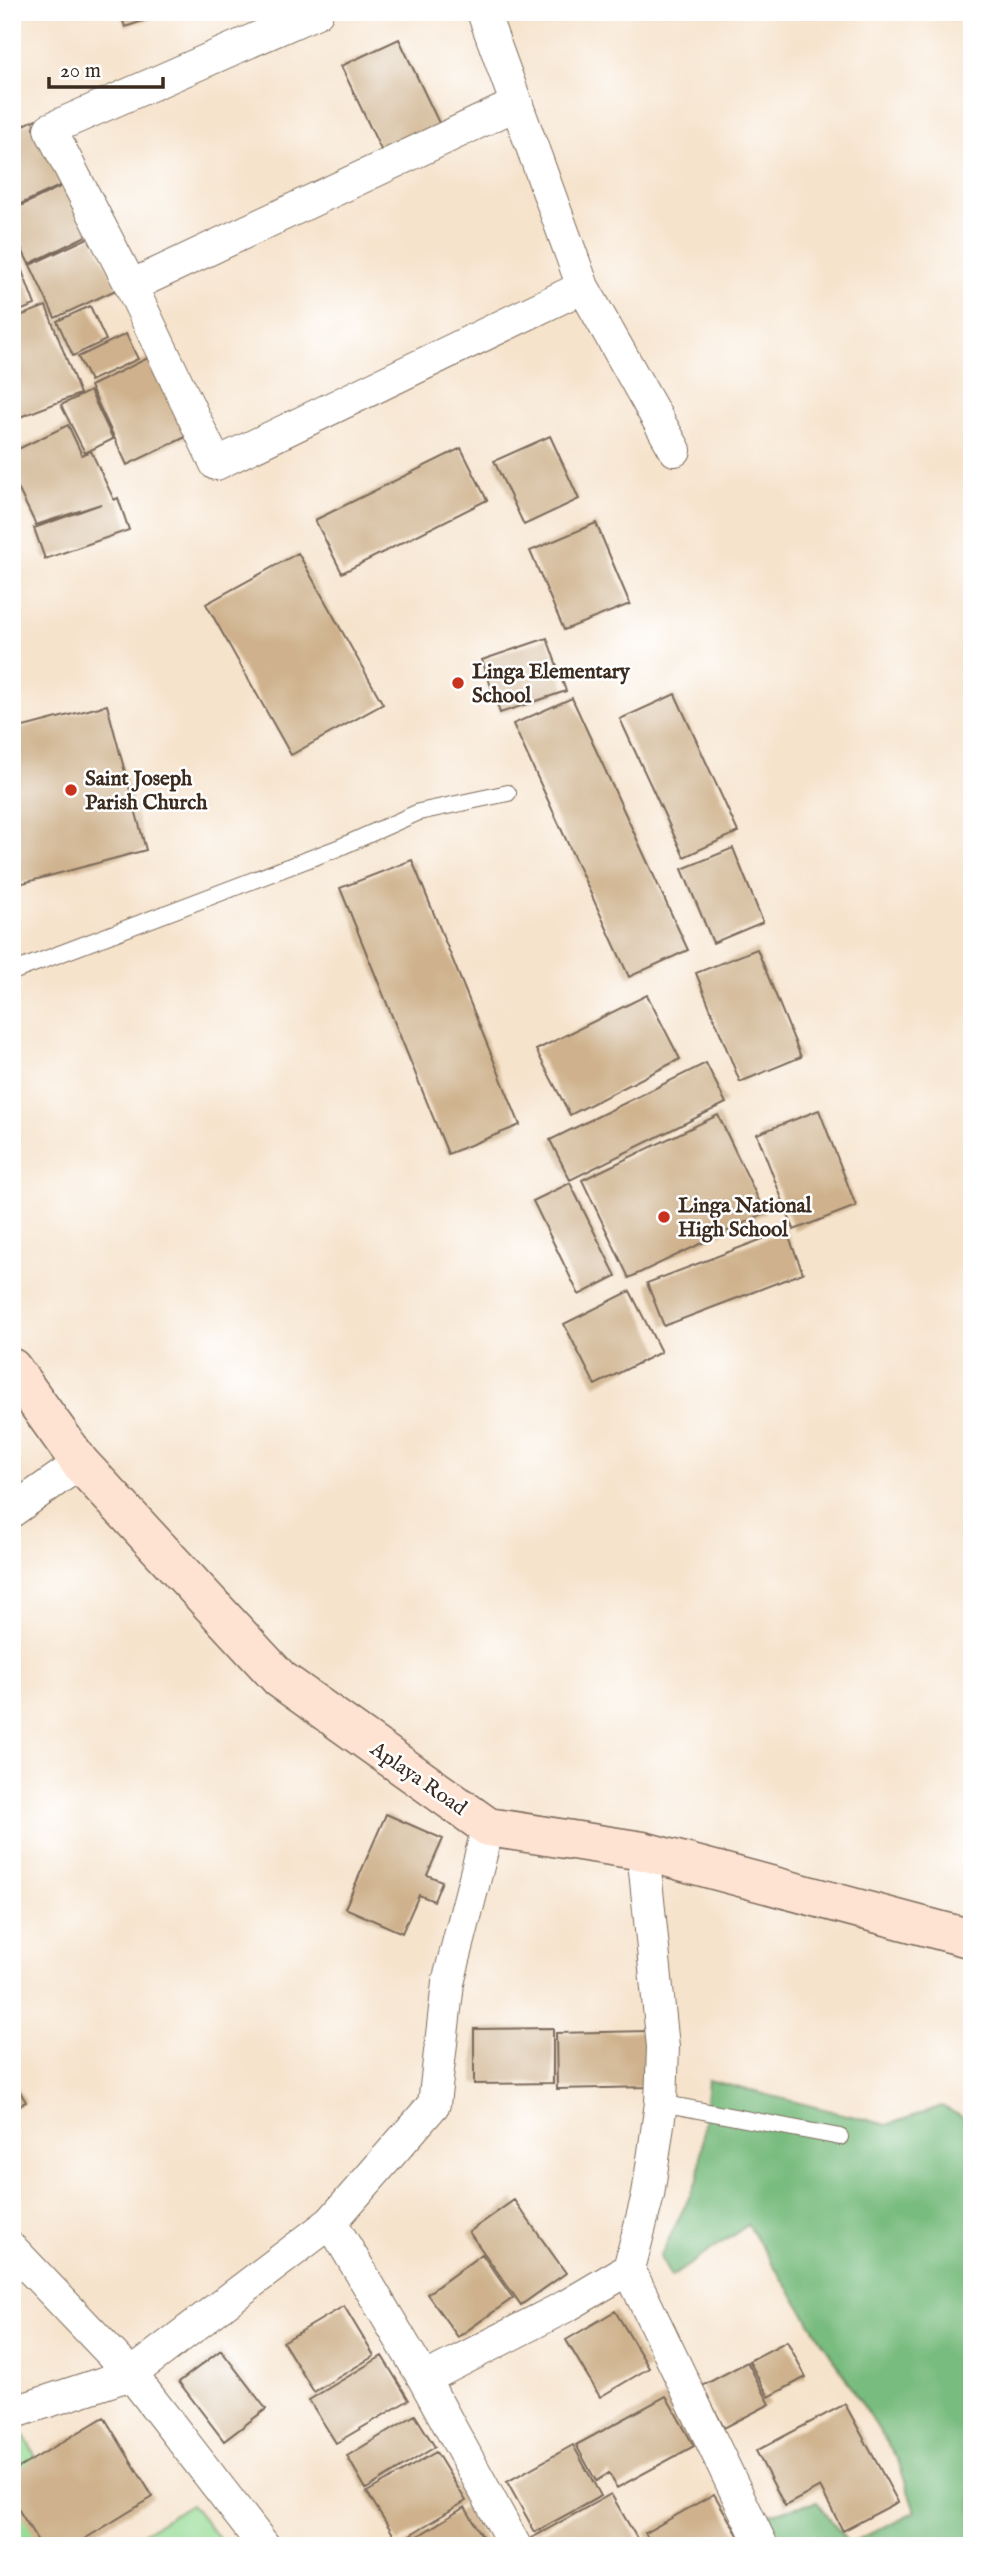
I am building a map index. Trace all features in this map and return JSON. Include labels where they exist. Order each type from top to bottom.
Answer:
[{"type":"street","points":[[317,12],[51,129],[131,286],[216,464],[583,287]]},
{"type":"street","points":[[483,12],[583,287],[675,450]]},
{"type":"street","points":[[131,286],[517,104]]},
{"type":"street","name":"Aplaya Road","points":[[12,1368],[80,1464],[280,1679],[488,1827],[643,1851],[972,1939]]},
{"type":"street","points":[[12,1511],[80,1464]]},
{"type":"street","points":[[12,2413],[131,2374],[331,2222],[434,2104],[448,1983],[488,1827]]},
{"type":"street","points":[[643,1851],[663,2047],[661,2103],[648,2195],[629,2269],[762,2546]]},
{"type":"street","points":[[331,2222],[425,2379],[515,2546]]},
{"type":"street","points":[[12,2249],[131,2374],[264,2546]]},
{"type":"street","points":[[425,2379],[568,2305],[629,2269]]},
{"type":"lane","points":[[12,972],[338,848],[419,812],[508,793]]},
{"type":"lane","points":[[661,2103],[840,2137]]},
{"type":"green space","points":[[708,2080],[887,2125],[942,2106],[972,2122],[972,2546],[781,2546],[764,2515],[817,2502],[849,2544],[915,2512],[898,2460],[748,2225],[671,2277],[660,2257],[699,2177]]},
{"type":"green space","points":[[23,2434],[87,2546],[12,2546],[12,2438]]},
{"type":"green space","points":[[191,2504],[225,2546],[121,2546]]},
{"type":"building","points":[[120,12],[167,12],[167,13],[125,27]]},
{"type":"building","points":[[510,12],[536,12],[536,13],[513,20]]},
{"type":"building","points":[[399,39],[440,125],[382,152],[341,66]]},
{"type":"building","points":[[36,119],[66,183],[12,208],[12,131]]},
{"type":"building","points":[[68,183],[92,233],[29,264],[12,229],[12,210]]},
{"type":"building","points":[[92,236],[118,289],[55,318],[30,265]]},
{"type":"building","points":[[21,268],[35,305],[12,314],[12,272]]},
{"type":"building","points":[[46,306],[80,394],[12,420],[12,319]]},
{"type":"building","points":[[90,306],[106,340],[73,356],[57,321]]},
{"type":"building","points":[[126,334],[138,359],[90,381],[78,357]]},
{"type":"building","points":[[152,356],[190,435],[127,465],[90,386]]},
{"type":"building","points":[[90,391],[113,439],[85,453],[61,405]]},
{"type":"building","points":[[68,425],[82,455],[91,451],[114,500],[118,498],[129,530],[45,559],[34,528],[101,504],[36,525],[12,476],[12,452]]},
{"type":"building","points":[[550,436],[579,499],[524,525],[494,461]]},
{"type":"building","points":[[461,448],[487,500],[342,573],[315,520]]},
{"type":"building","points":[[596,523],[630,604],[564,630],[530,551]]},
{"type":"building","points":[[298,553],[383,704],[291,755],[206,604]]},
{"type":"building","points":[[547,638],[566,691],[500,713],[482,660]]},
{"type":"building","points":[[675,694],[738,832],[684,857],[620,719]]},
{"type":"building","points":[[572,698],[688,950],[629,977],[513,724]]},
{"type":"building","name":"Saint Joseph Parish Church","points":[[107,705],[146,850],[12,886],[12,730]]},
{"type":"building","points":[[733,848],[763,922],[713,943],[682,869]]},
{"type":"building","points":[[412,860],[520,1125],[448,1154],[340,888]]},
{"type":"building","points":[[757,949],[801,1057],[740,1082],[696,973]]},
{"type":"building","points":[[647,995],[680,1059],[570,1115],[536,1050]]},
{"type":"building","points":[[706,1063],[726,1103],[570,1180],[550,1140]]},
{"type":"building","points":[[819,1110],[856,1206],[794,1230],[757,1134]]},
{"type":"building","points":[[718,1115],[765,1213],[629,1278],[582,1180]]},
{"type":"building","points":[[570,1183],[616,1276],[579,1295],[533,1201]]},
{"type":"building","points":[[786,1230],[803,1273],[664,1326],[647,1283]]},
{"type":"building","points":[[630,1291],[661,1352],[595,1385],[564,1324]]},
{"type":"building","points":[[386,1814],[443,1839],[427,1875],[442,1881],[434,1901],[419,1895],[402,1933],[345,1908]]},
{"type":"building","points":[[553,2028],[553,2083],[474,2084],[474,2029]]},
{"type":"building","points":[[648,2031],[649,2087],[557,2089],[556,2033]]},
{"type":"building","points":[[12,2078],[26,2102],[12,2109]]},
{"type":"building","points":[[514,2200],[566,2273],[521,2305],[469,2232]]},
{"type":"building","points":[[482,2254],[513,2298],[458,2337],[427,2294]]},
{"type":"building","points":[[344,2306],[374,2356],[314,2392],[283,2342]]},
{"type":"building","points":[[615,2311],[649,2368],[600,2397],[566,2340]]},
{"type":"building","points":[[787,2341],[806,2377],[769,2397],[749,2361]]},
{"type":"building","points":[[221,2350],[266,2409],[224,2441],[179,2382]]},
{"type":"building","points":[[382,2356],[409,2400],[336,2443],[309,2400]]},
{"type":"building","points":[[747,2362],[770,2404],[724,2428],[702,2386]]},
{"type":"building","points":[[666,2396],[694,2446],[617,2488],[609,2473],[596,2481],[576,2445]]},
{"type":"building","points":[[845,2404],[898,2502],[843,2531],[820,2487],[785,2506],[756,2451]]},
{"type":"building","points":[[415,2415],[435,2447],[366,2489],[347,2456]]},
{"type":"building","points":[[104,2417],[153,2497],[73,2546],[41,2546],[12,2499],[12,2472]]},
{"type":"building","points":[[573,2445],[601,2496],[535,2532],[507,2482]]},
{"type":"building","points":[[436,2452],[466,2501],[398,2542],[367,2492]]},
{"type":"building","points":[[611,2494],[638,2540],[628,2546],[534,2546],[530,2539]]},
{"type":"building","points":[[714,2494],[742,2542],[734,2546],[652,2546],[645,2533]]},
{"type":"building","points":[[465,2507],[488,2546],[402,2546]]},
{"type":"place","name":"Linga Elementary School","points":[[458,683]]},
{"type":"place","name":"Saint Joseph Parish Church","points":[[71,790]]},
{"type":"place","name":"Linga National High School","points":[[664,1217]]}]
